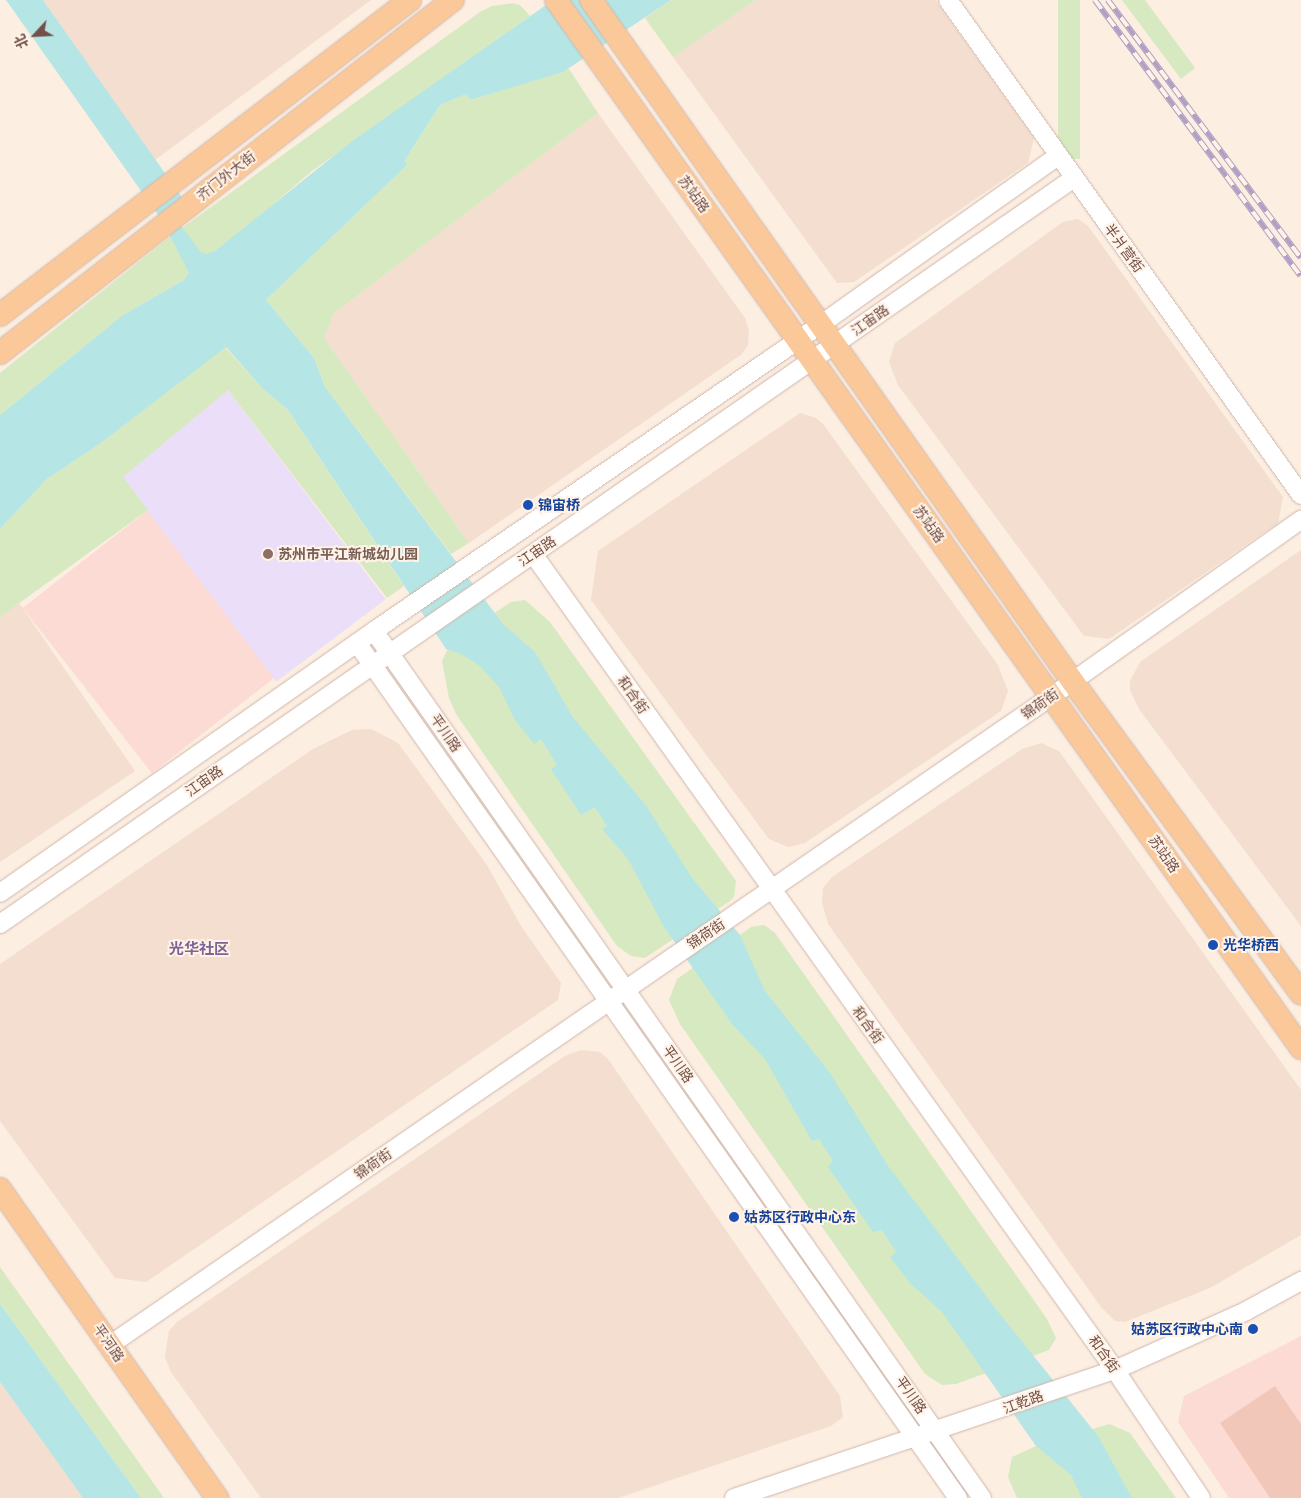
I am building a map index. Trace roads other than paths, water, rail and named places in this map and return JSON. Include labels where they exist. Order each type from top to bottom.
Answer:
[{"type":"main road","name":"齐门外大街","points":[[0,315],[410,0]]},
{"type":"main road","name":"齐门外大街","points":[[0,353],[454,0]]},
{"type":"main road","name":"苏站路","points":[[556,0],[1301,1048]]},
{"type":"main road","name":"苏站路","points":[[591,0],[1073,682],[1301,994]]},
{"type":"main road","name":"平河路","points":[[0,1189],[217,1498]]},
{"type":"street","name":"半爿营街","points":[[948,0],[1301,495]]},
{"type":"street","name":"江宙路","points":[[0,893],[357,642],[820,325],[1058,156]]},
{"type":"street","name":"江宙路","points":[[0,924],[1074,178]]},
{"type":"street","name":"锦荷街","points":[[110,1345],[1073,682],[1301,520]]},
{"type":"street","name":"和合街","points":[[533,554],[770,890],[1115,1370],[1200,1498]]},
{"type":"street","name":"平川路","points":[[374,631],[982,1498]]},
{"type":"street","name":"平川路","points":[[357,642],[958,1498]]},
{"type":"street","name":"江乾路","points":[[734,1498],[914,1436],[936,1431],[1004,1409],[1115,1370],[1246,1311],[1301,1281]]},
{"type":"water","points":[[6,0],[43,0],[186,203],[172,214],[201,252],[206,254],[215,251],[351,142],[553,0],[671,0],[563,72],[470,100],[466,94],[440,105],[405,160],[407,165],[266,300],[314,358],[325,387],[503,624],[535,652],[572,716],[647,807],[692,878],[740,935],[765,991],[830,1073],[888,1166],[999,1313],[1098,1436],[1132,1498],[1082,1498],[1071,1475],[1036,1446],[942,1312],[910,1283],[890,1257],[896,1252],[882,1230],[873,1232],[828,1167],[833,1161],[819,1139],[812,1141],[765,1059],[732,1024],[664,927],[628,859],[602,829],[607,826],[595,807],[581,815],[551,769],[557,765],[541,739],[534,744],[515,720],[499,687],[480,666],[461,654],[446,649],[288,410],[263,389],[226,347],[101,443],[47,479],[0,529],[0,415],[123,315],[184,280],[189,273],[163,222]]},
{"type":"water","points":[[0,1304],[141,1498],[83,1498],[0,1382]]},
{"type":"railway","points":[[1095,0],[1301,276]]},
{"type":"railway","points":[[1108,0],[1301,258]]},
{"type":"place","name":"锦宙桥","points":[[528,505]]},
{"type":"place","name":"苏州市平江新城幼儿园","points":[[268,554]]},
{"type":"place","name":"光华桥西","points":[[1213,945]]},
{"type":"place","name":"姑苏区行政中心东","points":[[734,1217]]},
{"type":"place","name":"姑苏区行政中心南","points":[[1253,1329]]},
{"type":"district","name":"光华社区","points":[[199,949]]}]
